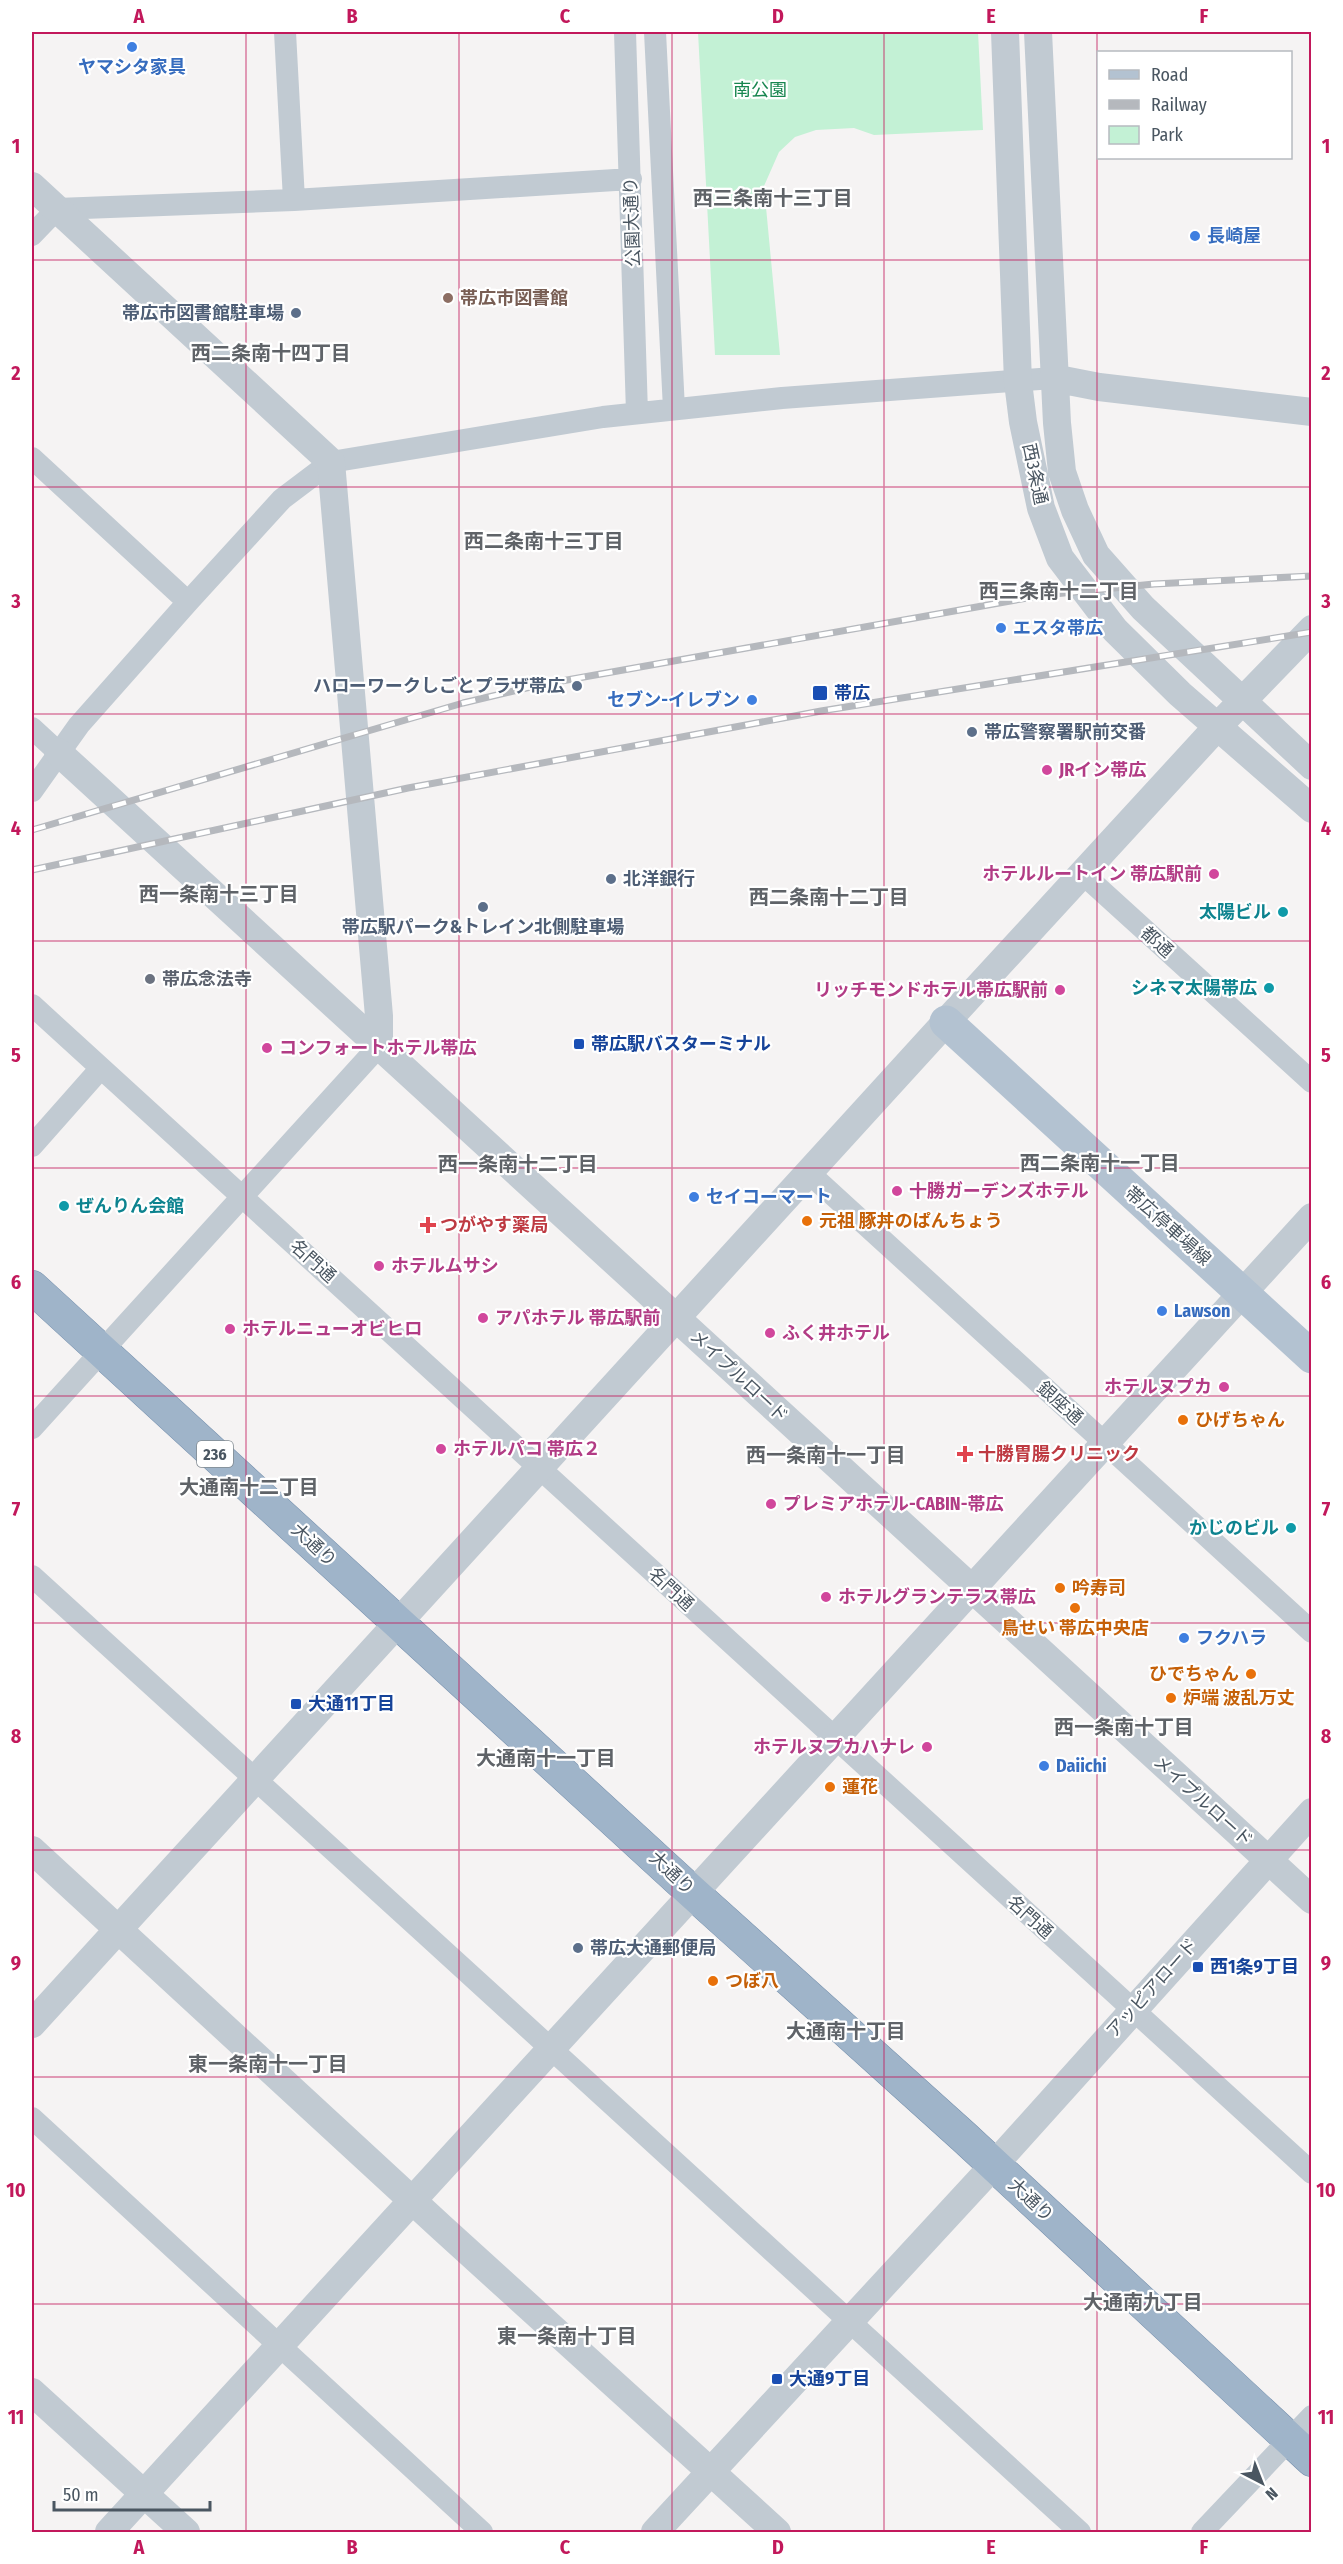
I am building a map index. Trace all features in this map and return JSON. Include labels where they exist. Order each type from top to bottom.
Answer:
[{"type":"highway","name":"大通り","points":[[32,1287],[693,1893],[994,2165],[1300,2450]]},
{"type":"main road","name":"帯広停車場線","points":[[946,1022],[1311,1357]]},
{"type":"street","points":[[285,32],[294,200]]},
{"type":"street","name":"公園大通り","points":[[625,32],[637,413]]},
{"type":"street","name":"公園大通り","points":[[654,32],[674,409]]},
{"type":"street","name":"西3条通","points":[[1005,32],[1018,382],[1023,422],[1041,508],[1060,558],[1115,630],[1180,694],[1311,809]]},
{"type":"street","name":"西3条通","points":[[1038,32],[1053,378],[1062,472],[1075,510],[1096,555],[1143,608],[1311,766]]},
{"type":"street","points":[[32,235],[57,209],[294,200],[631,179]]},
{"type":"street","points":[[32,186],[331,462],[379,1016],[379,1046],[32,1428]]},
{"type":"street","points":[[32,791],[58,752],[188,602],[282,499],[331,462],[637,413],[782,398],[1053,378],[1099,387],[1311,412]]},
{"type":"street","points":[[32,458],[188,602]]},
{"type":"street","points":[[32,2024],[810,1174],[946,1022],[1218,726],[1311,629]]},
{"type":"street","points":[[32,728],[58,752]]},
{"type":"street","name":"メイプルロード","points":[[58,752],[1311,1900]]},
{"type":"street","name":"都通","points":[[1083,874],[1311,1082]]},
{"type":"street","name":"名門通","points":[[32,1005],[1311,2173]]},
{"type":"street","points":[[32,1146],[101,1068]]},
{"type":"street","name":"銀座通","points":[[810,1174],[1311,1632]]},
{"type":"street","points":[[109,2532],[1311,1217]]},
{"type":"street","points":[[32,1576],[550,2050],[851,2320],[1080,2532]]},
{"type":"street","name":"アッピアロード","points":[[655,2532],[994,2165],[1311,1812]]},
{"type":"street","points":[[32,1850],[777,2532]]},
{"type":"street","points":[[32,2118],[482,2532]]},
{"type":"street","points":[[32,2392],[186,2532]]},
{"type":"street","points":[[1202,2532],[1300,2450],[1311,2415]]},
{"type":"green space","name":"南公園","points":[[698,32],[978,32],[983,130],[874,135],[854,128],[816,130],[795,137],[779,152],[764,186],[780,355],[715,355]]},
{"type":"railway","points":[[32,830],[463,703],[539,685],[1044,595],[1154,584],[1312,576]]},
{"type":"railway","points":[[32,870],[408,788],[821,711],[1312,632]]},
{"type":"place","name":"ヤマシタ家具","points":[[132,47]]},
{"type":"place","name":"長崎屋","points":[[1195,236]]},
{"type":"place","name":"帯広市図書館","points":[[448,298]]},
{"type":"place","name":"帯広市図書館駐車場","points":[[296,313]]},
{"type":"place","name":"エスタ帯広","points":[[1001,628]]},
{"type":"place","name":"ハローワークしごとプラザ帯広","points":[[577,686]]},
{"type":"place","name":"帯広","points":[[820,693]]},
{"type":"place","name":"セブン-イレブン","points":[[752,700]]},
{"type":"place","name":"帯広警察署駅前交番","points":[[972,732]]},
{"type":"place","name":"JRイン帯広","points":[[1047,770]]},
{"type":"place","name":"ホテルルートイン 帯広駅前","points":[[1214,874]]},
{"type":"place","name":"北洋銀行","points":[[611,879]]},
{"type":"place","name":"帯広駅パーク&トレイン北側駐車場","points":[[483,907]]},
{"type":"place","name":"太陽ビル","points":[[1283,912]]},
{"type":"place","name":"帯広念法寺","points":[[150,979]]},
{"type":"place","name":"シネマ太陽帯広","points":[[1269,988]]},
{"type":"place","name":"リッチモンドホテル帯広駅前","points":[[1060,990]]},
{"type":"place","name":"帯広駅バスターミナル","points":[[579,1044]]},
{"type":"place","name":"コンフォートホテル帯広","points":[[267,1048]]},
{"type":"place","name":"十勝ガーデンズホテル","points":[[897,1191]]},
{"type":"place","name":"セイコーマート","points":[[694,1197]]},
{"type":"place","name":"ぜんりん会館","points":[[64,1206]]},
{"type":"place","name":"元祖 豚丼のぱんちょう","points":[[807,1221]]},
{"type":"place","name":"つがやす薬局","points":[[428,1225]]},
{"type":"place","name":"ホテルムサシ","points":[[379,1266]]},
{"type":"place","name":"Lawson","points":[[1162,1311]]},
{"type":"place","name":"アパホテル 帯広駅前","points":[[483,1318]]},
{"type":"place","name":"ホテルニューオビヒロ","points":[[230,1329]]},
{"type":"place","name":"ふく井ホテル","points":[[770,1333]]},
{"type":"place","name":"ホテルヌプカ","points":[[1224,1387]]},
{"type":"place","name":"ひげちゃん","points":[[1183,1420]]},
{"type":"place","name":"ホテルパコ 帯広２","points":[[441,1449]]},
{"type":"place","name":"十勝胃腸クリニック","points":[[965,1454]]},
{"type":"place","name":"プレミアホテル-CABIN-帯広","points":[[771,1504]]},
{"type":"place","name":"かじのビル","points":[[1291,1528]]},
{"type":"place","name":"吟寿司","points":[[1060,1588]]},
{"type":"place","name":"ホテルグランテラス帯広","points":[[826,1597]]},
{"type":"place","name":"鳥せい 帯広中央店","points":[[1075,1608]]},
{"type":"place","name":"フクハラ","points":[[1184,1638]]},
{"type":"place","name":"ひでちゃん","points":[[1251,1674]]},
{"type":"place","name":"炉端 波乱万丈","points":[[1171,1698]]},
{"type":"place","name":"大通11丁目","points":[[296,1704]]},
{"type":"place","name":"ホテルヌプカハナレ","points":[[927,1747]]},
{"type":"place","name":"Daiichi","points":[[1044,1766]]},
{"type":"place","name":"蓮花","points":[[830,1787]]},
{"type":"place","name":"帯広大通郵便局","points":[[578,1948]]},
{"type":"place","name":"西1条9丁目","points":[[1198,1967]]},
{"type":"place","name":"つぼ八","points":[[713,1981]]},
{"type":"place","name":"大通9丁目","points":[[777,2379]]},
{"type":"district","name":"西三条南十三丁目","points":[[773,198]]},
{"type":"district","name":"西二条南十四丁目","points":[[271,353]]},
{"type":"district","name":"西二条南十三丁目","points":[[544,541]]},
{"type":"district","name":"西三条南十二丁目","points":[[1059,591]]},
{"type":"district","name":"西一条南十三丁目","points":[[219,894]]},
{"type":"district","name":"西二条南十二丁目","points":[[829,897]]},
{"type":"district","name":"西二条南十一丁目","points":[[1100,1163]]},
{"type":"district","name":"西一条南十二丁目","points":[[518,1164]]},
{"type":"district","name":"西一条南十一丁目","points":[[826,1455]]},
{"type":"district","name":"大通南十二丁目","points":[[249,1487]]},
{"type":"district","name":"西一条南十丁目","points":[[1124,1727]]},
{"type":"district","name":"大通南十一丁目","points":[[546,1758]]},
{"type":"district","name":"大通南十丁目","points":[[846,2031]]},
{"type":"district","name":"東一条南十一丁目","points":[[268,2064]]},
{"type":"district","name":"大通南九丁目","points":[[1143,2302]]},
{"type":"district","name":"東一条南十丁目","points":[[567,2336]]}]
